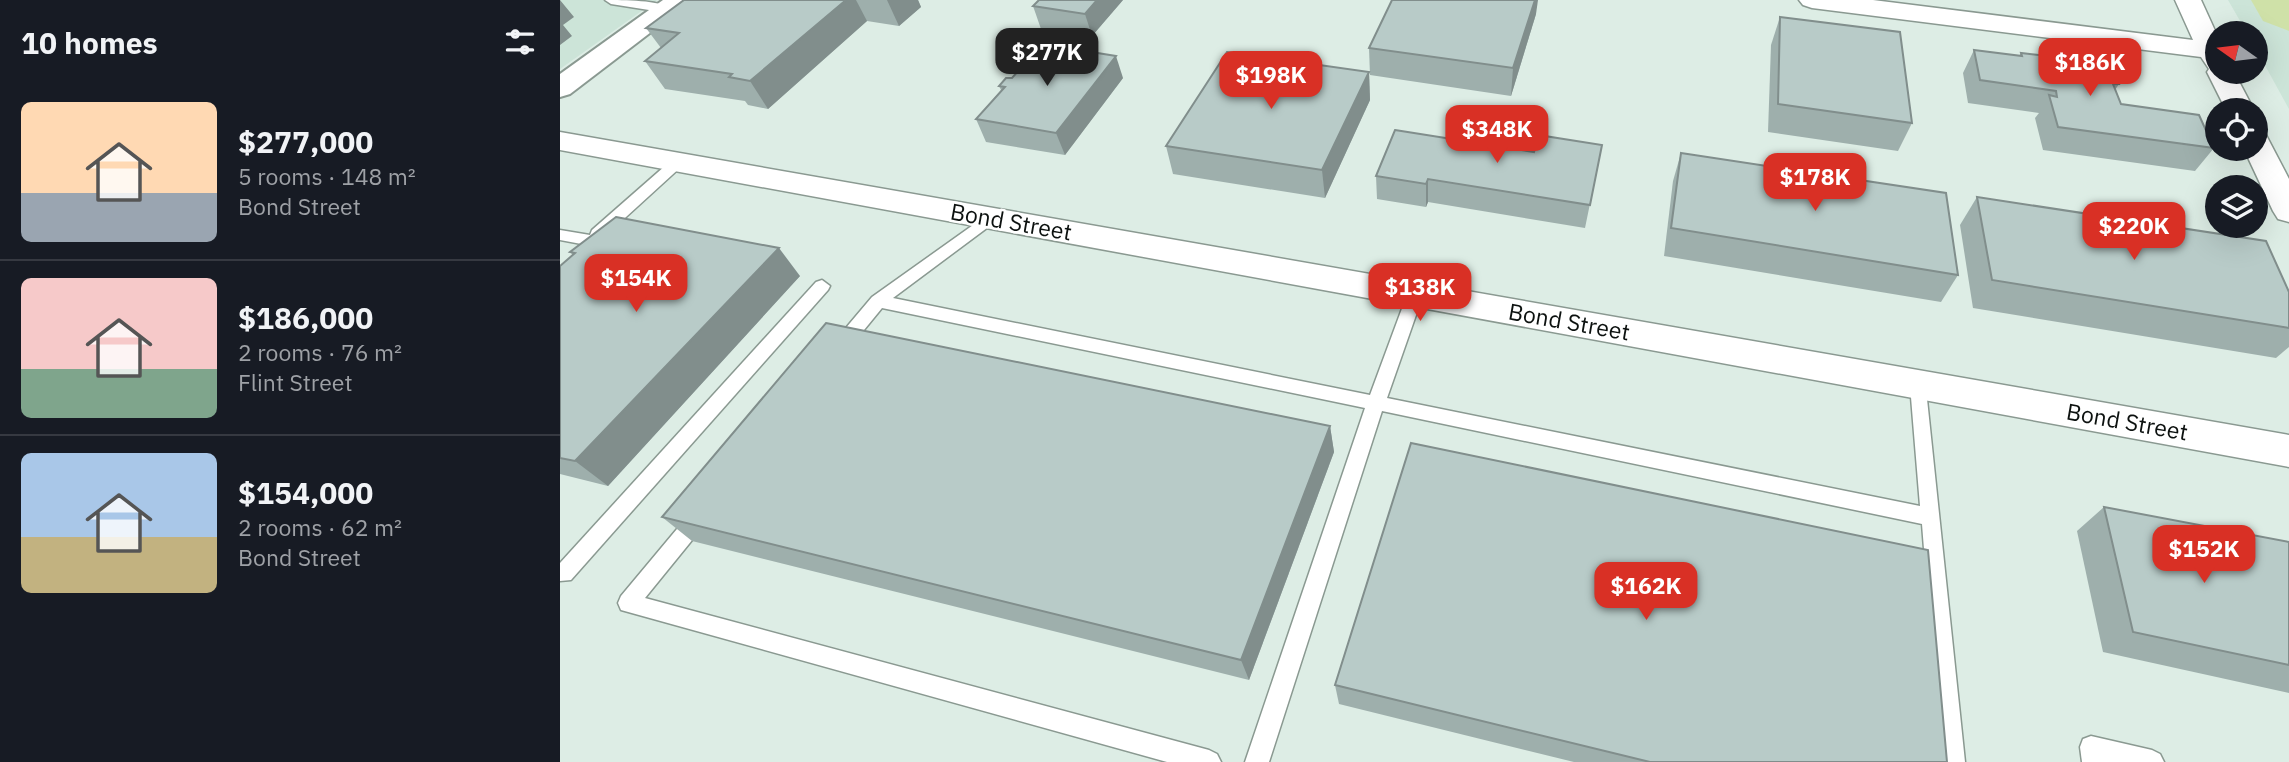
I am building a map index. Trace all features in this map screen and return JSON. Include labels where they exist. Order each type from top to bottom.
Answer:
[{"type":"street","points":[[1812,0],[2205,60]]},
{"type":"street","points":[[2188,0],[2205,38]]},
{"type":"street","points":[[560,88],[674,5]]},
{"type":"street","name":"Bond Street","points":[[560,141],[2289,451]]},
{"type":"street","points":[[2265,161],[2289,211]]},
{"type":"lane","points":[[611,1],[674,5]]},
{"type":"lane","points":[[589,241],[678,162]]},
{"type":"lane","points":[[827,364],[878,301],[990,218]]},
{"type":"lane","points":[[560,235],[616,246]]},
{"type":"lane","points":[[560,572],[564,573],[822,286]]},
{"type":"lane","points":[[1257,762],[1376,402],[1415,295]]},
{"type":"lane","points":[[878,301],[1931,517]]},
{"type":"lane","points":[[1919,385],[1953,762]]},
{"type":"lane","points":[[714,499],[628,603],[1209,762]]},
{"type":"lane","points":[[2094,762],[2091,747],[2152,762]]},
{"type":"shaded area","points":[[560,0],[657,0],[560,69]]},
{"type":"shaded area","points":[[2228,0],[2289,0],[2289,109],[2268,71],[2268,21],[2240,21]]},
{"type":"green space","points":[[2251,0],[2289,0],[2289,31],[2263,21]]},
{"type":"building","points":[[684,0],[846,0],[750,81],[729,77],[732,74],[645,61],[679,33],[646,28]]},
{"type":"building","points":[[1039,0],[1097,0],[1085,14],[1033,6]]},
{"type":"building","points":[[1392,0],[1535,0],[1513,68],[1369,48]]},
{"type":"building","points":[[1780,17],[1900,32],[1912,123],[1778,104]]},
{"type":"building","points":[[1042,44],[1116,56],[1056,133],[976,119],[1005,87],[999,86],[1006,78],[1012,78]]},
{"type":"building","points":[[1974,50],[2074,59],[2075,62],[2108,67],[2109,72],[2115,73],[2119,84],[2113,84],[2121,104],[2199,115],[2205,128],[2205,147],[2058,127],[2049,95],[2057,97],[2056,91],[1980,80]]},
{"type":"building","points":[[1227,52],[1369,72],[1322,170],[1166,146]]},
{"type":"building","points":[[1395,130],[1534,152],[1538,135],[1602,145],[1590,205],[1428,179],[1426,184],[1376,176]]},
{"type":"building","points":[[1681,153],[1946,193],[1958,275],[1671,228]]},
{"type":"building","points":[[1977,197],[2205,232],[2205,238],[2266,241],[2289,292],[2289,328],[1992,280]]},
{"type":"building","points":[[616,217],[779,248],[575,461],[560,458],[560,266],[575,253],[570,252]]},
{"type":"building","points":[[826,323],[1330,426],[1241,660],[662,517]]},
{"type":"building","points":[[1411,443],[1928,550],[1947,762],[1650,762],[1335,685]]},
{"type":"building","points":[[2104,507],[2289,542],[2289,665],[2133,632]]}]
